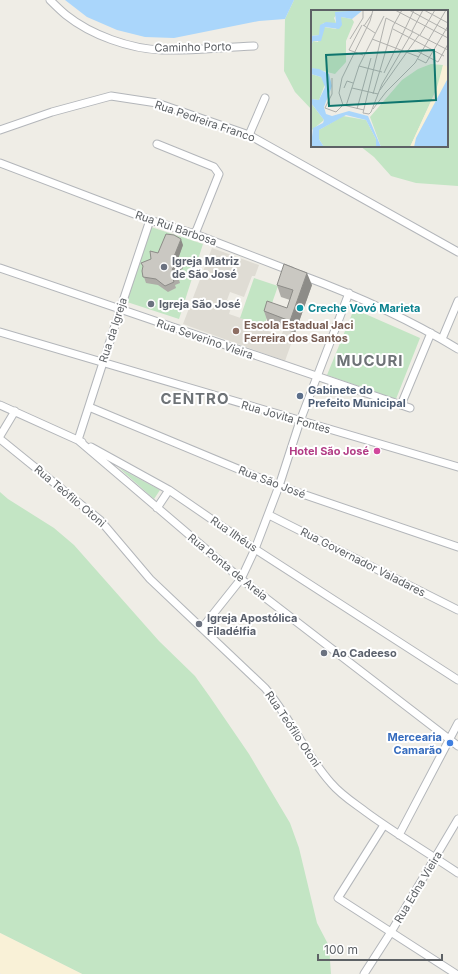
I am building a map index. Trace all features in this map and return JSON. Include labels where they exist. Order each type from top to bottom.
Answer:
[{"type":"street","name":"Caminho Porto","points":[[50,0],[66,15],[89,30],[110,39],[140,47],[162,50],[254,46]]},
{"type":"street","name":"Rua Pedreira Franco","points":[[0,130],[52,112],[111,96],[157,103],[249,135],[458,252]]},
{"type":"street","points":[[249,135],[265,98]]},
{"type":"street","points":[[157,144],[214,167],[219,174],[195,234]]},
{"type":"street","name":"Rua Rui Barbosa","points":[[0,163],[150,220],[195,234],[349,293],[442,339],[458,349]]},
{"type":"street","name":"Rua da Igreja","points":[[78,440],[150,220]]},
{"type":"street","name":"Rua Severino Vieira","points":[[0,268],[410,408]]},
{"type":"street","points":[[202,628],[241,579],[255,549],[269,515],[316,377],[349,293]]},
{"type":"street","points":[[442,339],[458,301]]},
{"type":"street","name":"Rua Jovita Fontes","points":[[0,332],[458,467]]},
{"type":"street","points":[[401,405],[430,333]]},
{"type":"street","name":"Rua Ilhéus","points":[[0,405],[78,440],[169,490],[255,549],[458,680]]},
{"type":"street","name":"Rua São José","points":[[89,407],[279,486],[458,547]]},
{"type":"street","points":[[0,436],[15,411]]},
{"type":"street","name":"Rua Teófilo Otoni","points":[[0,439],[100,520],[150,579],[265,688],[276,701],[320,771],[332,785],[343,795],[384,825],[458,873]]},
{"type":"street","name":"Rua Ponta de Areia","points":[[78,440],[241,579],[458,746]]},
{"type":"street","points":[[157,508],[169,490]]},
{"type":"street","name":"Rua Governador Valadares","points":[[269,515],[458,610]]},
{"type":"street","points":[[399,835],[458,723]]},
{"type":"street","name":"Rua Edna Vieira","points":[[364,974],[458,820]]},
{"type":"street","points":[[384,825],[338,898],[454,973],[458,965]]},
{"type":"shaded area","points":[[212,248],[259,265],[255,276],[252,276],[244,297],[230,292],[227,300],[233,302],[229,314],[267,327],[266,330],[281,336],[284,329],[295,333],[285,361],[183,324]]},
{"type":"green space","points":[[294,0],[458,0],[458,186],[416,183],[391,176],[374,157],[361,147],[448,147],[448,10],[311,10],[311,109],[295,92],[284,71],[285,19]]},
{"type":"green space","points":[[151,227],[203,244],[179,319],[127,302]]},
{"type":"green space","points":[[254,278],[278,286],[264,326],[240,318]]},
{"type":"green space","points":[[354,309],[420,338],[396,399],[327,375]]},
{"type":"green space","points":[[119,468],[160,490],[154,499]]},
{"type":"green space","points":[[0,492],[8,499],[54,528],[74,545],[159,641],[195,676],[210,697],[249,754],[290,823],[299,848],[317,923],[329,946],[331,974],[82,974],[0,933]]},
{"type":"sand","points":[[0,933],[82,974],[1,974]]},
{"type":"water","points":[[65,0],[294,0],[285,19],[259,21],[174,38],[145,37],[117,30],[87,17]]},
{"type":"building","name":"Igreja Matriz de São José","points":[[166,234],[174,235],[181,239],[173,259],[181,262],[172,269],[178,277],[173,279],[174,282],[165,286],[156,279],[143,277],[143,266],[141,263],[151,259],[150,251],[158,253]]},
{"type":"building","points":[[284,264],[307,273],[290,321],[264,311],[267,301],[287,308],[293,290],[277,285]]},
{"type":"place","name":"Igreja Matriz de São José","points":[[164,267]]},
{"type":"place","name":"Igreja São José","points":[[151,304]]},
{"type":"place","name":"Creche Vovó Marieta","points":[[300,308]]},
{"type":"place","name":"Escola Estadual Jaci Ferreira dos Santos","points":[[236,331]]},
{"type":"place","name":"Gabinete do Prefeito Municipal","points":[[300,396]]},
{"type":"place","name":"Hotel São José","points":[[377,451]]},
{"type":"place","name":"Igreja Apostólica Filadélfia","points":[[199,624]]},
{"type":"place","name":"Ao Cadeeso","points":[[324,653]]},
{"type":"place","name":"Mercearia Camarão","points":[[450,743]]},
{"type":"district","name":"MUCURI","points":[[370,360]]},
{"type":"district","name":"CENTRO","points":[[195,398]]}]
